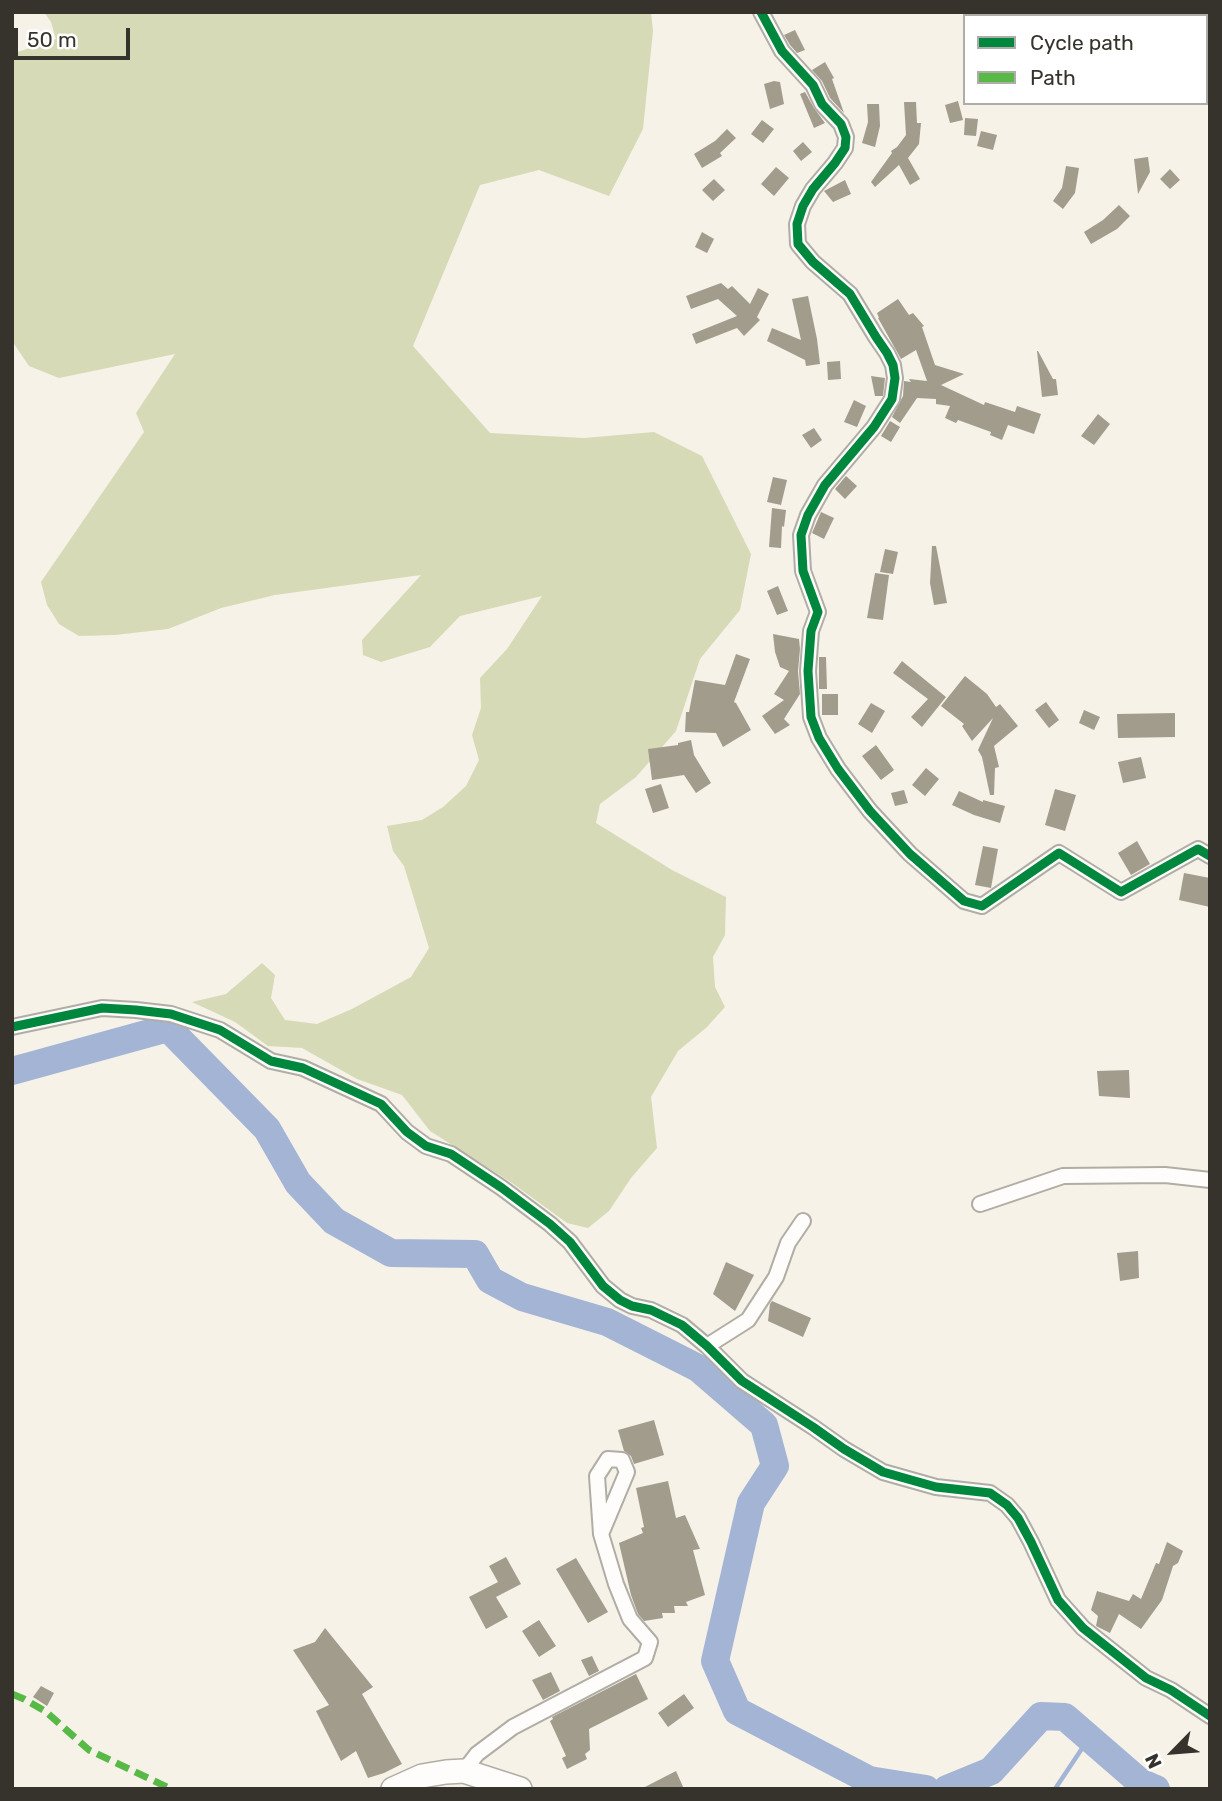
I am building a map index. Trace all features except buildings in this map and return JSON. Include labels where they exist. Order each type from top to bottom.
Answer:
[{"type":"main road","points":[[393,1789],[422,1776],[464,1771],[520,1789]]},
{"type":"street","points":[[761,12],[782,51],[813,85],[822,104],[841,124],[846,137],[845,148],[803,206],[797,224],[798,244],[813,262],[850,294],[894,365],[892,399],[874,427],[825,485],[808,515],[801,535],[803,570],[818,612],[811,631],[808,671],[811,717],[819,738],[838,769],[870,811],[910,854],[964,901],[982,906],[1059,853],[1121,892],[1198,849],[1210,856]]},
{"type":"street","points":[[12,1027],[102,1009],[171,1014],[220,1030],[271,1061],[303,1068],[381,1104],[407,1132],[426,1146],[452,1154],[550,1224],[570,1242],[603,1286],[620,1300],[651,1310],[682,1325],[742,1381],[844,1449],[883,1472],[936,1486],[990,1493],[1007,1504],[1031,1542],[1058,1600],[1083,1628],[1146,1678],[1171,1690],[1210,1716]]},
{"type":"street","points":[[980,1204],[1063,1176],[1165,1175],[1210,1180]]},
{"type":"street","points":[[707,1346],[748,1320],[776,1277],[788,1243],[803,1221]]},
{"type":"street","points":[[464,1771],[477,1754],[513,1727],[645,1658],[650,1642],[630,1619],[601,1534]]},
{"type":"green space","points":[[44,12],[651,12],[653,31],[643,129],[609,196],[539,170],[480,185],[413,346],[490,433],[584,438],[654,432],[702,456],[751,554],[740,610],[700,659],[676,731],[636,777],[600,804],[596,823],[672,870],[726,897],[725,935],[713,957],[715,987],[725,1007],[707,1027],[678,1051],[651,1097],[657,1148],[631,1178],[609,1211],[588,1228],[567,1223],[512,1183],[430,1131],[402,1095],[357,1079],[302,1048],[268,1046],[235,1022],[192,1002],[226,994],[262,963],[275,975],[271,998],[285,1020],[317,1024],[352,1009],[411,977],[429,948],[404,866],[393,851],[387,826],[422,820],[443,807],[466,786],[479,760],[472,735],[481,708],[480,678],[507,649],[542,596],[460,616],[430,647],[381,662],[363,655],[362,640],[421,575],[275,595],[221,608],[168,629],[79,636],[59,624],[47,605],[41,582],[144,432],[136,413],[175,354],[59,378],[29,366],[12,341],[12,54],[56,39],[51,22]]},
{"type":"waterway","points":[[12,1071],[168,1028],[267,1129],[298,1183],[334,1221],[391,1253],[475,1254],[490,1280],[522,1297],[607,1322],[698,1368],[764,1425],[775,1466],[751,1503],[715,1661],[737,1711],[869,1780],[926,1789]]},
{"type":"waterway","points":[[947,1789],[991,1771],[1041,1716],[1065,1717],[1140,1782],[1156,1789]]},
{"type":"waterway","points":[[1055,1789],[1089,1738]]},
{"type":"marked path","points":[[12,1694],[45,1711],[89,1750],[171,1789]]},
{"type":"cycle path","points":[[761,12],[782,51],[813,85],[822,104],[841,124],[846,137],[845,148],[803,206],[797,224],[798,244],[813,262],[850,294],[887,353],[895,378],[892,399],[874,427],[825,485],[808,515],[801,535],[803,571],[818,612],[811,631],[808,671],[811,717],[819,738],[838,769],[870,811],[910,854],[964,901],[982,906],[1059,853],[1121,892],[1198,849],[1210,856]]},
{"type":"cycle path","points":[[12,1027],[102,1008],[171,1014],[220,1030],[271,1061],[303,1068],[381,1104],[407,1132],[426,1146],[451,1154],[550,1224],[570,1242],[603,1286],[620,1300],[651,1310],[682,1325],[742,1381],[844,1449],[883,1472],[936,1487],[990,1493],[1007,1505],[1018,1518],[1031,1542],[1058,1600],[1083,1628],[1146,1678],[1171,1690],[1210,1716]]}]
